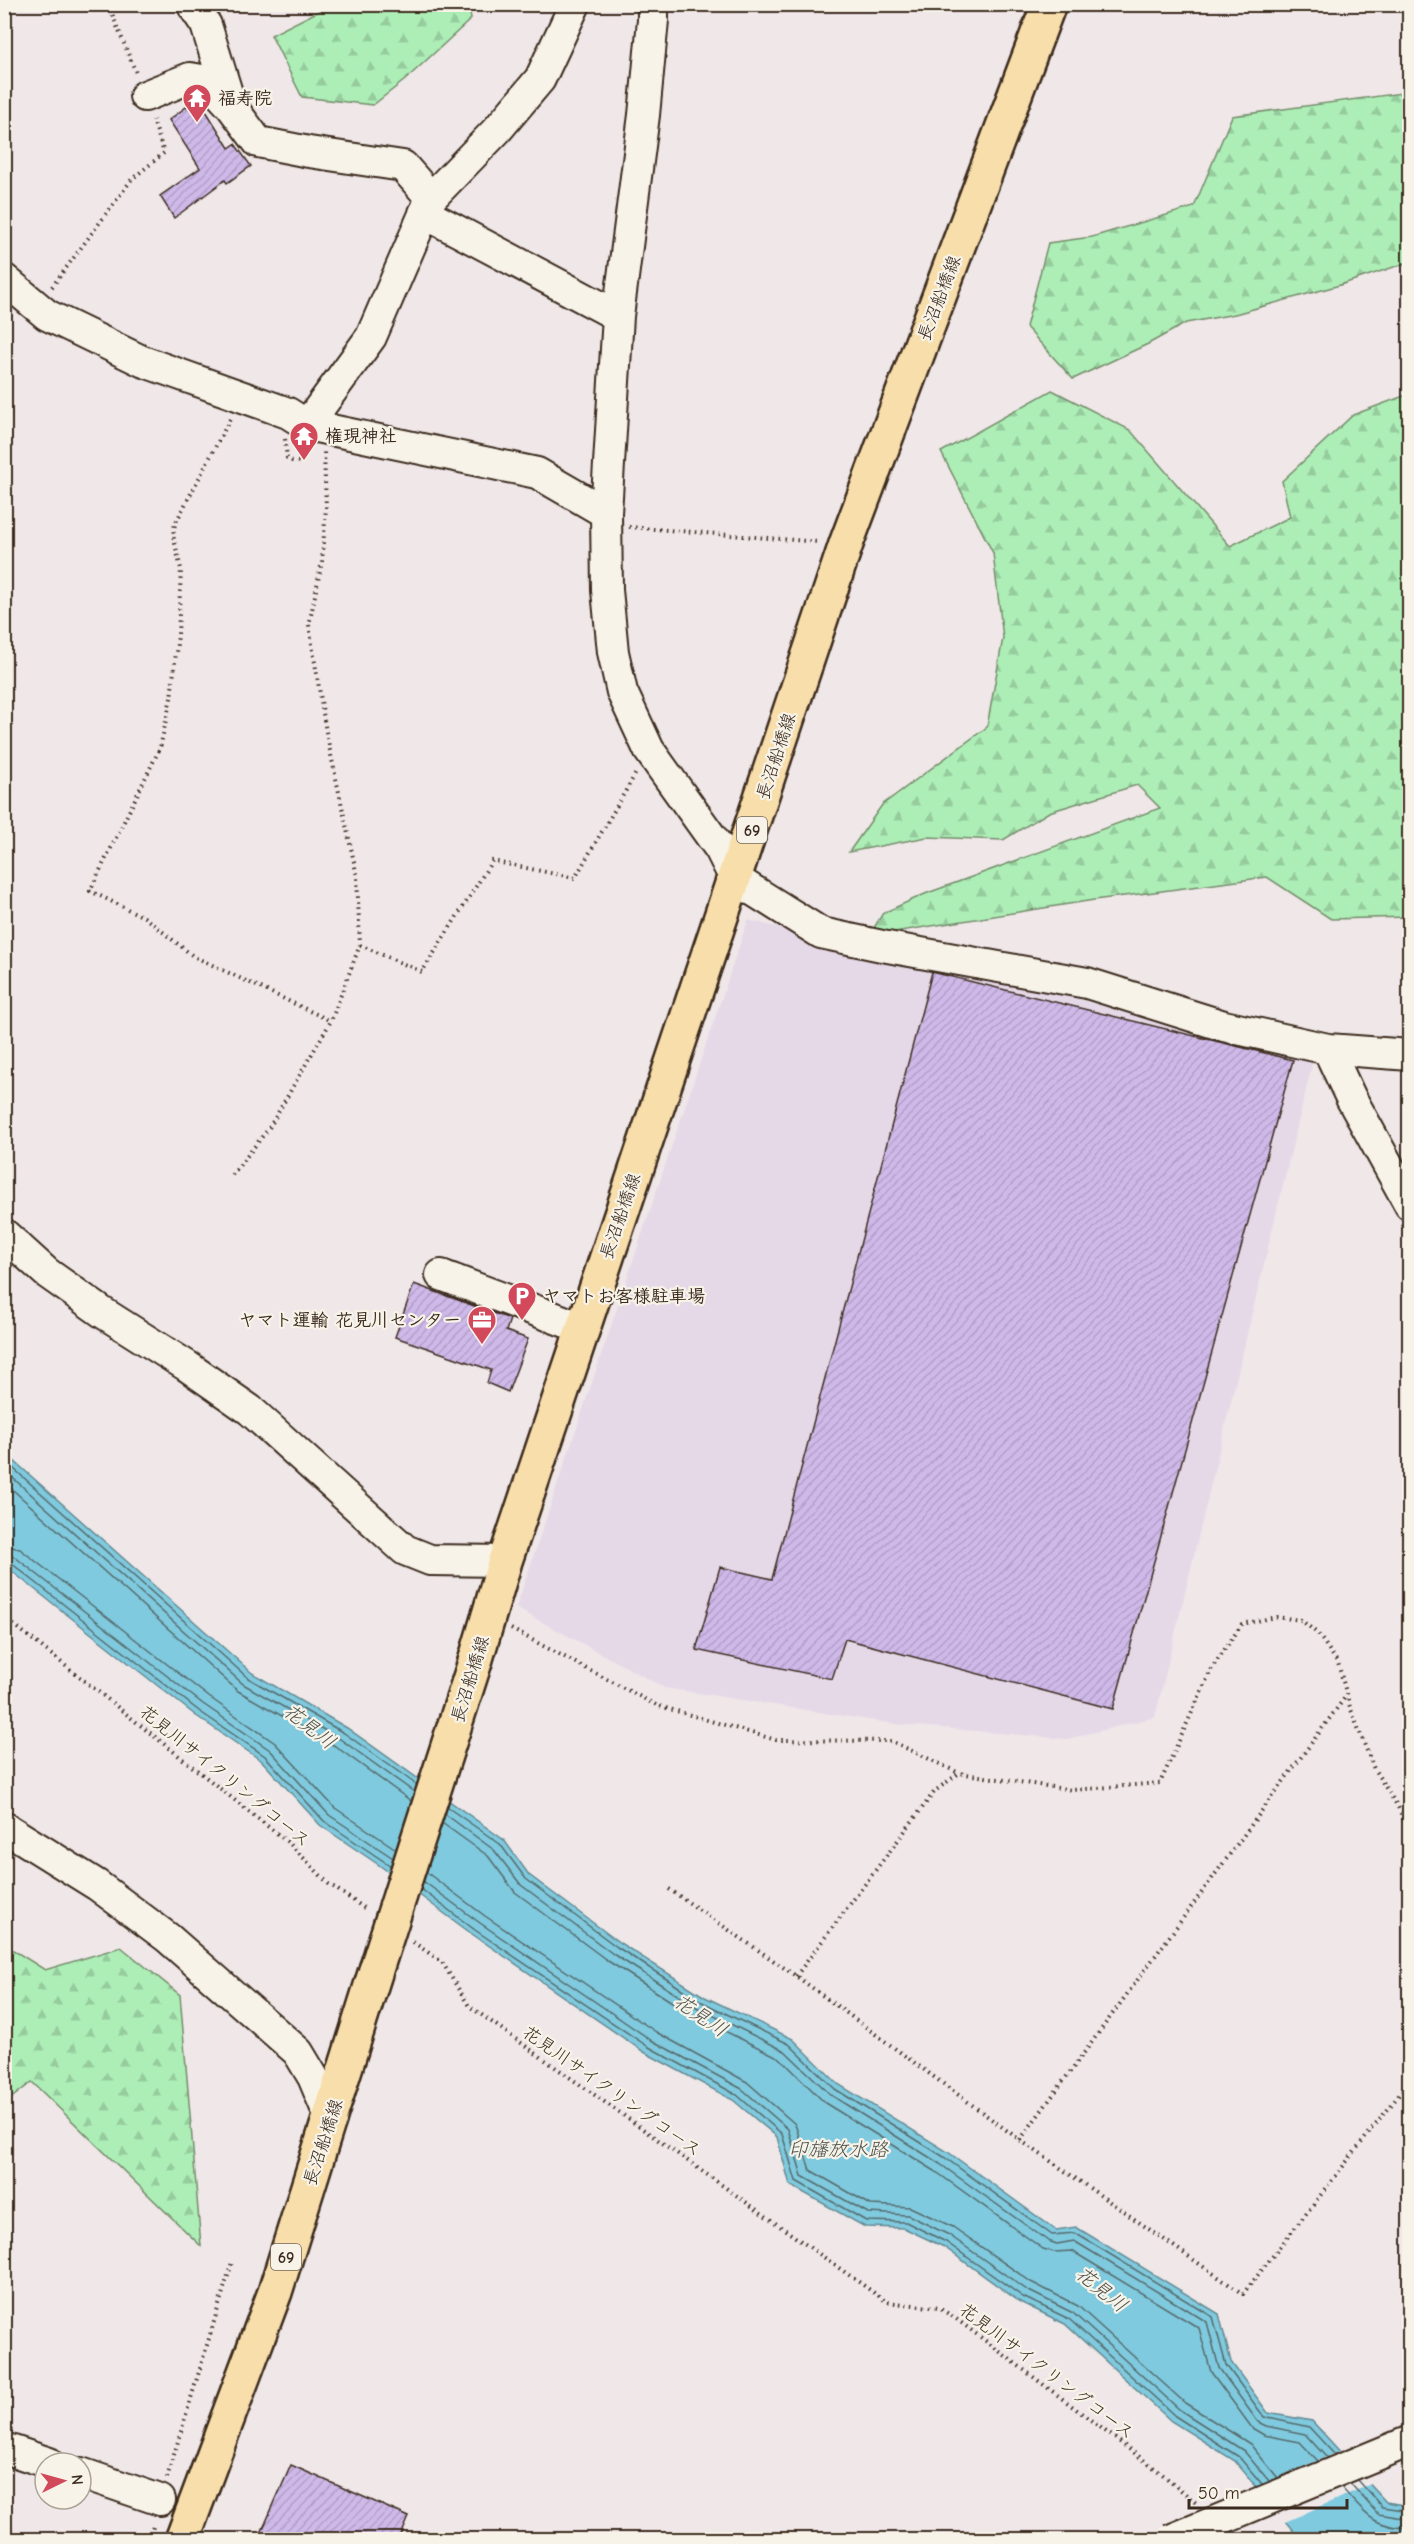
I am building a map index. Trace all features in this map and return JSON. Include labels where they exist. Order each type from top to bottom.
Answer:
[{"type":"main road","name":"長沼船橋線","points":[[182,2540],[275,2292],[505,1561],[846,544],[1049,4]]},
{"type":"street","points":[[192,4],[206,25],[231,106]]},
{"type":"street","points":[[301,428],[371,338],[427,205],[497,130],[540,79],[575,4]]},
{"type":"street","points":[[653,4],[654,20],[644,115],[618,316],[606,519],[607,590],[613,652],[622,692],[649,750],[720,849],[735,879],[821,933],[1087,982],[1224,1026],[1328,1049],[1410,1055]]},
{"type":"street","points":[[145,96],[190,78],[208,81],[231,106],[258,142],[403,166],[427,205],[618,316]]},
{"type":"street","points":[[4,279],[47,315],[142,361],[240,397],[301,428],[537,473],[606,519]]},
{"type":"street","points":[[1328,1049],[1351,1098],[1410,1205]]},
{"type":"street","points":[[4,1234],[47,1273],[250,1410],[405,1550],[430,1560],[505,1561]]},
{"type":"street","points":[[441,1275],[582,1328]]},
{"type":"street","points":[[4,1827],[97,1885],[168,1938],[298,2052],[313,2077],[331,2120]]},
{"type":"street","points":[[1170,2540],[1410,2441]]},
{"type":"street","points":[[4,2448],[33,2458]]},
{"type":"street","points":[[93,2478],[160,2500]]},
{"type":"path","points":[[38,308],[132,179],[164,153],[145,96],[108,4]]},
{"type":"path","points":[[240,397],[176,524],[173,535],[181,569],[178,635],[171,698],[160,748],[90,891],[144,917],[193,956],[331,1022]]},
{"type":"path","points":[[300,462],[287,458],[301,428]]},
{"type":"path","points":[[232,1175],[269,1128],[331,1022],[360,945],[357,876],[326,732],[309,625],[322,561],[326,508],[301,428]]},
{"type":"path","points":[[606,519],[846,544]]},
{"type":"path","points":[[360,945],[422,972],[492,861],[574,878],[649,750]]},
{"type":"path","name":"花見川サイクリングコース","points":[[4,1617],[290,1844],[329,1884],[376,1917]]},
{"type":"path","points":[[489,1617],[656,1706],[776,1740],[891,1741],[959,1773],[1072,1790],[1160,1783],[1212,1668],[1242,1624],[1276,1617],[1300,1620],[1318,1634],[1338,1663],[1346,1695],[1374,1769],[1398,1807],[1410,1834]]},
{"type":"path","points":[[1020,2140],[1346,1695]]},
{"type":"path","points":[[796,1976],[934,1791],[959,1773]]},
{"type":"path","points":[[669,1888],[796,1976],[1020,2140],[1243,2294],[1410,2081]]},
{"type":"path","name":"花見川サイクリングコース","points":[[404,1936],[442,1962],[469,2006],[887,2301],[939,2308],[955,2318],[1161,2473],[1204,2510]]},
{"type":"path","points":[[149,2540],[232,2262]]},
{"type":"shaded area","points":[[748,920],[1314,1056],[1155,1717],[1067,1739],[895,1724],[665,1688],[516,1608]]},
{"type":"green space","points":[[331,5],[469,5],[471,19],[405,80],[373,105],[302,97],[271,35]]},
{"type":"green space","points":[[1409,92],[1409,262],[1340,285],[1235,314],[1186,323],[1148,344],[1073,379],[1026,327],[1048,243],[1092,237],[1194,207],[1232,116]]},
{"type":"green space","points":[[1052,390],[1130,430],[1230,546],[1290,517],[1282,481],[1353,415],[1409,394],[1409,917],[1331,919],[1267,877],[1094,900],[869,936],[883,913],[925,894],[1160,808],[1137,785],[1049,812],[1003,840],[927,837],[849,852],[882,805],[987,727],[1003,638],[993,553],[941,452]]},
{"type":"green space","points":[[5,1945],[45,1970],[121,1947],[180,1995],[201,2246],[32,2082],[5,2103]]},
{"type":"water","name":"印旛放水路","points":[[4,1452],[252,1673],[347,1728],[504,1840],[529,1875],[620,1943],[705,1997],[793,2039],[838,2084],[948,2152],[1056,2230],[1076,2227],[1219,2314],[1231,2362],[1268,2413],[1312,2421],[1386,2502],[1409,2506],[1409,2539],[1300,2539],[1235,2461],[1171,2421],[1065,2324],[1020,2302],[944,2247],[904,2228],[865,2227],[790,2185],[777,2137],[733,2100],[644,2052],[472,1934],[379,1865],[320,1825],[262,1761],[195,1715],[5,1566]]},
{"type":"pier","points":[[1342,2450],[1373,2483],[1283,2523],[1254,2488]]},
{"type":"building","points":[[198,98],[229,148],[235,144],[251,166],[227,183],[225,180],[174,218],[160,196],[200,168],[169,120]]},
{"type":"building","points":[[932,972],[1293,1060],[1113,1709],[845,1639],[832,1679],[696,1650],[720,1567],[772,1579]]},
{"type":"building","points":[[414,1284],[510,1319],[506,1331],[528,1339],[508,1392],[487,1383],[491,1370],[395,1337]]},
{"type":"building","points":[[291,2465],[409,2517],[399,2540],[258,2540]]},
{"type":"place","name":"福寿院","points":[[197,124]]},
{"type":"place","name":"権現神社","points":[[304,462]]},
{"type":"place","name":"ヤマトお客様駐車場","points":[[522,1322]]},
{"type":"place","name":"ヤマト運輸 花見川センター","points":[[482,1346]]},
{"type":"water label","name":"花見川","points":[[310,1726]]},
{"type":"water label","name":"花見川","points":[[701,2015]]},
{"type":"water label","name":"花見川","points":[[1102,2289]]}]
